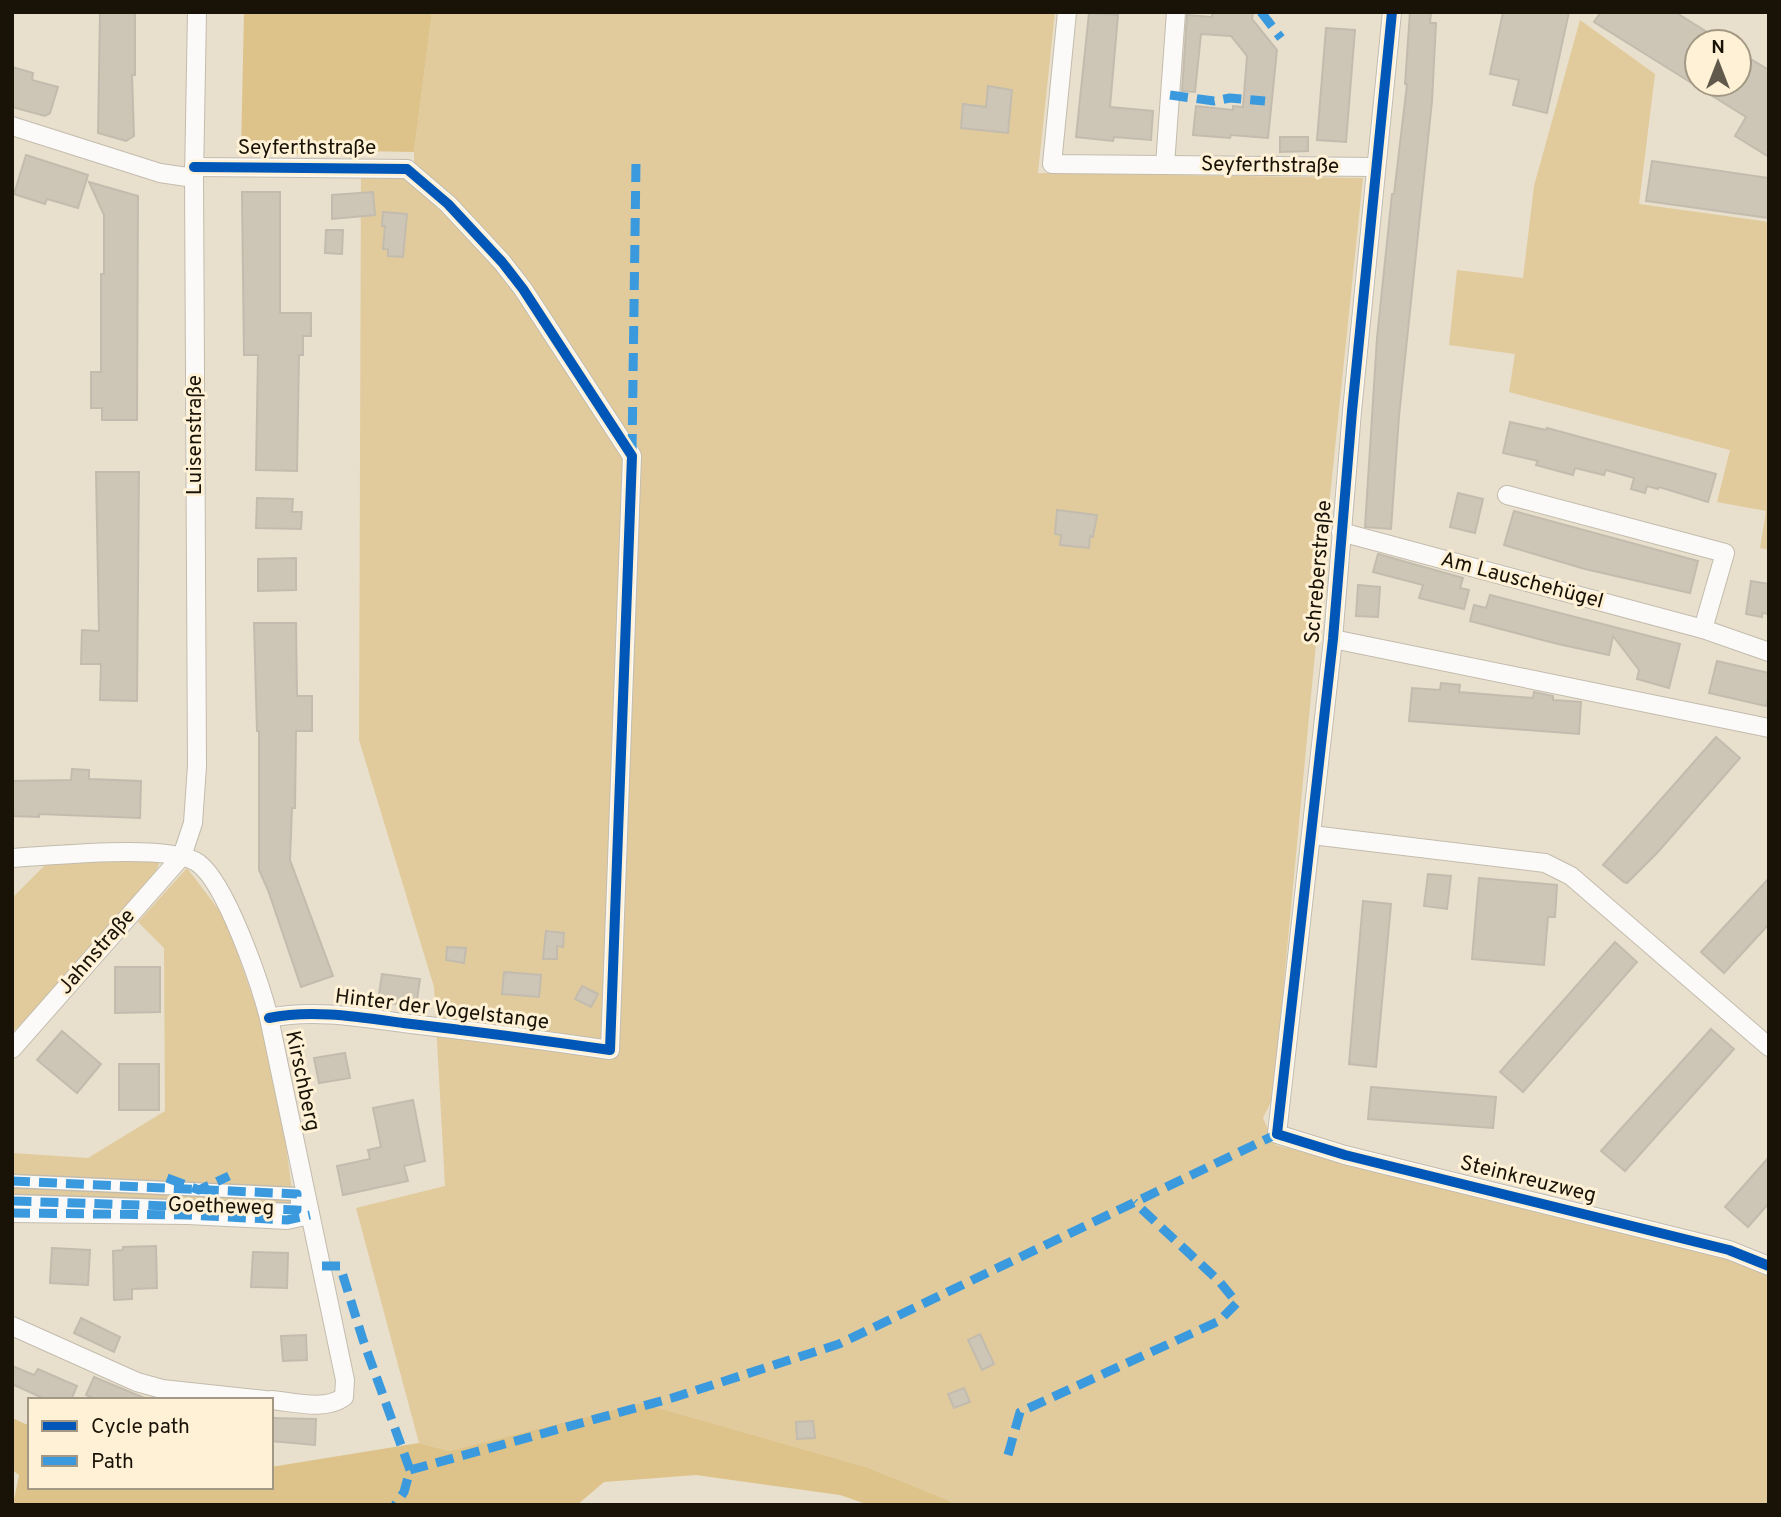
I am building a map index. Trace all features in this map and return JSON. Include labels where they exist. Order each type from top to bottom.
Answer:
[{"type":"street","name":"Luisenstraße","points":[[182,856],[193,823],[197,766],[194,172],[197,12]]},
{"type":"street","name":"Seyferthstraße","points":[[1067,12],[1052,164],[1375,167]]},
{"type":"street","points":[[1165,166],[1176,12]]},
{"type":"street","name":"Schreberstraße","points":[[1277,1134],[1333,639],[1375,167],[1392,12]]},
{"type":"street","name":"Seyferthstraße","points":[[12,126],[160,173],[396,167],[407,169],[449,204],[502,262],[523,289],[632,456],[610,1050]]},
{"type":"street","points":[[1507,495],[1724,553],[1703,629]]},
{"type":"street","name":"Am Lauschehügel","points":[[1341,532],[1703,629],[1769,652]]},
{"type":"street","name":"Schreberstraße","points":[[1333,639],[1769,728]]},
{"type":"street","points":[[1312,835],[1545,863],[1571,876],[1769,1047]]},
{"type":"street","points":[[12,858],[133,853],[182,856]]},
{"type":"street","name":"Kirschberg","points":[[182,856],[197,862],[208,872],[222,898],[247,949],[269,1018],[345,1380],[344,1397],[339,1401],[324,1405],[273,1400]]},
{"type":"street","name":"Jahnstraße","points":[[12,1049],[182,856]]},
{"type":"street","name":"Hinter der Vogelstange","points":[[269,1018],[289,1014],[352,1017],[610,1050]]},
{"type":"street","name":"Steinkreuzweg","points":[[1277,1134],[1345,1155],[1729,1250],[1769,1266]]},
{"type":"street","name":"Goetheweg","points":[[12,1181],[298,1194],[298,1202],[297,1210],[12,1201]]},
{"type":"street","name":"Goetheweg","points":[[12,1213],[188,1215],[287,1220],[310,1215]]},
{"type":"street","points":[[12,1326],[137,1382],[188,1393],[243,1398]]},
{"type":"shaded area","points":[[244,12],[432,12],[414,152],[361,151],[344,155],[241,153]]},
{"type":"shaded area","points":[[432,12],[1055,12],[1038,173],[1363,178],[1273,1098],[1263,1118],[1276,1145],[1716,1254],[1757,1267],[1769,1276],[1769,1505],[953,1505],[948,1500],[866,1467],[641,1403],[449,1451],[419,1443],[356,1208],[445,1186],[434,987],[359,740],[361,171],[414,172],[414,152]]},
{"type":"shaded area","points":[[1580,20],[1655,74],[1639,204],[1769,222],[1769,550],[1760,548],[1766,511],[1717,502],[1730,450],[1509,392],[1515,354],[1449,345],[1457,270],[1523,278],[1534,186]]},
{"type":"shaded area","points":[[66,844],[156,857],[159,864],[155,873],[76,966],[12,1033],[12,898]]},
{"type":"shaded area","points":[[187,868],[225,918],[259,1015],[282,1115],[294,1206],[12,1198],[12,1153],[88,1158],[165,1111],[164,948],[138,922]]},
{"type":"shaded area","points":[[641,1403],[866,1467],[948,1500],[953,1505],[869,1505],[840,1495],[696,1475],[604,1482],[577,1505],[13,1505],[19,1475],[12,1470],[12,1418],[28,1425],[28,1489],[273,1489],[273,1467],[419,1443],[449,1451]]},
{"type":"building","points":[[1212,12],[1253,12],[1252,19],[1277,50],[1268,138],[1193,135],[1196,106],[1233,110],[1233,106],[1243,107],[1247,56],[1231,36],[1201,34],[1195,92],[1182,91],[1187,15],[1212,17]]},
{"type":"building","points":[[1410,12],[1431,12],[1430,23],[1436,23],[1432,101],[1399,416],[1391,529],[1365,527],[1377,338],[1407,84]]},
{"type":"building","points":[[1503,12],[1569,12],[1547,113],[1513,105],[1519,80],[1490,74]]},
{"type":"building","points":[[1601,12],[1675,12],[1701,28],[1683,28],[1683,78],[1594,22]]},
{"type":"building","points":[[100,13],[135,13],[135,75],[132,75],[134,136],[126,141],[98,133]]},
{"type":"building","points":[[1089,13],[1118,15],[1110,107],[1153,111],[1151,140],[1114,137],[1113,141],[1076,137]]},
{"type":"building","points":[[1326,28],[1355,30],[1346,142],[1317,140]]},
{"type":"building","points":[[1753,60],[1769,70],[1769,157],[1735,136],[1746,117],[1716,98],[1753,98]]},
{"type":"building","points":[[12,67],[33,73],[32,80],[58,87],[50,113],[45,116],[12,107]]},
{"type":"building","points":[[988,86],[1012,90],[1008,133],[961,128],[963,104],[986,107]]},
{"type":"building","points":[[1280,137],[1308,137],[1308,151],[1280,152]]},
{"type":"building","points":[[26,155],[88,175],[78,208],[47,199],[45,204],[14,194]]},
{"type":"building","points":[[1652,161],[1769,178],[1769,218],[1646,201]]},
{"type":"building","points":[[89,182],[138,196],[137,420],[102,420],[102,408],[91,408],[91,372],[101,372],[104,215]]},
{"type":"building","points":[[242,192],[280,192],[280,313],[311,313],[311,336],[303,336],[303,355],[299,355],[297,471],[256,470],[258,355],[244,355]]},
{"type":"building","points":[[373,192],[375,215],[332,219],[332,195]]},
{"type":"building","points":[[383,212],[407,214],[403,257],[388,256],[388,249],[383,249]]},
{"type":"building","points":[[326,230],[343,230],[342,254],[325,253]]},
{"type":"building","points":[[1510,422],[1546,430],[1547,428],[1716,474],[1708,502],[1659,487],[1647,486],[1645,493],[1631,489],[1634,478],[1606,470],[1604,475],[1575,468],[1573,475],[1536,465],[1538,461],[1503,453]]},
{"type":"building","points":[[96,472],[139,472],[137,701],[100,700],[101,664],[81,664],[82,630],[99,631]]},
{"type":"building","points":[[1458,493],[1483,499],[1475,533],[1450,527]]},
{"type":"building","points":[[257,498],[293,499],[292,512],[302,512],[301,529],[256,528]]},
{"type":"building","points":[[1057,510],[1097,515],[1089,548],[1060,545],[1061,535],[1055,534]]},
{"type":"building","points":[[1514,511],[1698,561],[1690,593],[1585,569],[1504,545]]},
{"type":"building","points":[[1378,554],[1463,578],[1460,588],[1469,590],[1464,609],[1419,598],[1423,585],[1373,572]]},
{"type":"building","points":[[296,558],[296,590],[258,591],[258,559]]},
{"type":"building","points":[[1751,581],[1769,584],[1769,614],[1762,613],[1762,617],[1746,614]]},
{"type":"building","points":[[1358,585],[1380,587],[1378,617],[1356,616]]},
{"type":"building","points":[[1490,595],[1680,644],[1669,688],[1637,679],[1639,670],[1613,636],[1609,655],[1470,621],[1474,605],[1486,608]]},
{"type":"building","points":[[254,623],[296,623],[297,696],[312,696],[312,731],[296,731],[295,808],[292,808],[290,860],[333,976],[301,987],[259,870],[259,731]]},
{"type":"building","points":[[1717,661],[1769,673],[1766,706],[1709,693]]},
{"type":"building","points":[[1441,683],[1460,685],[1459,692],[1533,698],[1534,692],[1553,696],[1553,700],[1581,702],[1579,734],[1409,721],[1412,688],[1440,690]]},
{"type":"building","points":[[1716,737],[1740,758],[1658,852],[1627,883],[1624,882],[1603,865]]},
{"type":"building","points":[[72,769],[89,770],[89,779],[141,781],[140,818],[39,814],[39,817],[12,816],[12,781],[71,780]]},
{"type":"building","points":[[1428,874],[1451,876],[1447,909],[1424,906]]},
{"type":"building","points":[[1479,878],[1557,885],[1555,917],[1548,917],[1544,965],[1472,959]]},
{"type":"building","points":[[1769,878],[1769,924],[1724,973],[1701,952]]},
{"type":"building","points":[[1363,901],[1391,904],[1376,1067],[1349,1064]]},
{"type":"building","points":[[546,931],[564,933],[563,947],[557,946],[557,959],[543,959]]},
{"type":"building","points":[[1615,942],[1637,962],[1523,1092],[1500,1072]]},
{"type":"building","points":[[447,947],[466,948],[464,963],[446,960]]},
{"type":"building","points":[[115,967],[160,967],[160,1012],[115,1013]]},
{"type":"building","points":[[504,972],[541,975],[539,997],[502,994]]},
{"type":"building","points":[[382,974],[420,979],[416,1007],[378,1001]]},
{"type":"building","points":[[582,986],[598,994],[591,1007],[575,999]]},
{"type":"building","points":[[1711,1029],[1734,1049],[1625,1171],[1601,1151]]},
{"type":"building","points":[[62,1031],[101,1064],[77,1093],[37,1060]]},
{"type":"building","points":[[345,1053],[350,1078],[319,1083],[314,1058]]},
{"type":"building","points":[[119,1064],[159,1064],[159,1110],[119,1110]]},
{"type":"building","points":[[1371,1087],[1496,1097],[1493,1128],[1368,1119]]},
{"type":"building","points":[[413,1100],[425,1161],[404,1166],[408,1181],[343,1195],[337,1166],[370,1159],[368,1150],[381,1147],[373,1108]]},
{"type":"building","points":[[1769,1157],[1769,1203],[1748,1227],[1725,1207]]},
{"type":"building","points":[[156,1246],[157,1288],[132,1289],[132,1299],[114,1300],[113,1251],[123,1250],[123,1247]]},
{"type":"building","points":[[52,1248],[90,1250],[88,1285],[50,1283]]},
{"type":"building","points":[[253,1252],[288,1253],[287,1288],[251,1287]]},
{"type":"building","points":[[81,1318],[120,1337],[114,1352],[74,1333]]},
{"type":"building","points":[[980,1334],[994,1364],[982,1370],[968,1340]]},
{"type":"building","points":[[306,1335],[307,1360],[283,1361],[281,1336]]},
{"type":"building","points":[[12,1366],[34,1375],[38,1369],[77,1386],[72,1398],[43,1398],[12,1384]]},
{"type":"building","points":[[94,1377],[145,1398],[93,1398],[86,1395]]},
{"type":"building","points":[[964,1388],[970,1402],[954,1408],[948,1394]]},
{"type":"building","points":[[273,1418],[316,1419],[315,1445],[273,1441]]},
{"type":"building","points":[[813,1421],[815,1438],[797,1439],[796,1422]]},
{"type":"marked path","points":[[1261,12],[1281,38]]},
{"type":"marked path","points":[[1170,95],[1214,101],[1230,98],[1265,101]]},
{"type":"marked path","points":[[632,452],[636,162]]},
{"type":"marked path","points":[[410,1470],[672,1398],[839,1344],[1277,1134]]},
{"type":"marked path","points":[[167,1178],[199,1190],[229,1176]]},
{"type":"marked path","points":[[12,1181],[297,1194],[297,1210],[12,1201]]},
{"type":"marked path","points":[[1008,1455],[1020,1412],[1219,1321],[1237,1303],[1219,1281],[1134,1202]]},
{"type":"marked path","points":[[12,1213],[188,1215],[287,1220],[310,1215]]},
{"type":"marked path","points":[[322,1266],[340,1266],[363,1340],[410,1470],[404,1492],[395,1505]]},
{"type":"cycle path","points":[[1392,12],[1352,411],[1333,639],[1277,1134],[1345,1155],[1729,1250],[1769,1266]]},
{"type":"cycle path","points":[[194,167],[407,169],[448,204],[502,262],[523,289],[632,456],[610,1050],[353,1016],[302,1014],[269,1018]]}]
